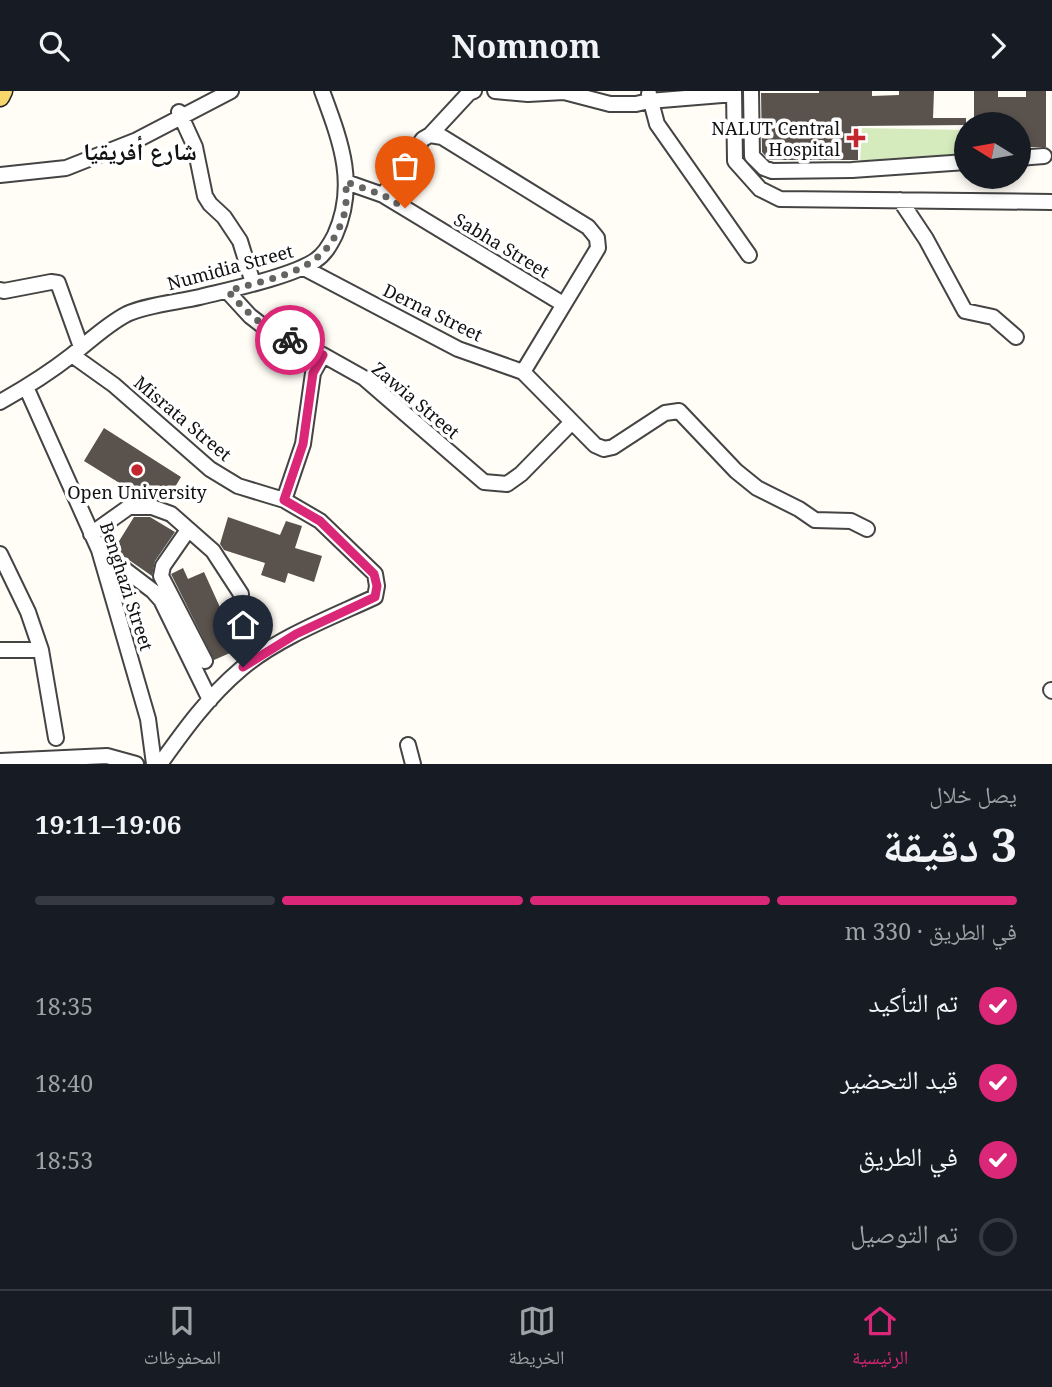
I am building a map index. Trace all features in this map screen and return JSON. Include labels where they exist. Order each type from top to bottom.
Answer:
[{"type":"main road","points":[[0,97],[3,91]]},
{"type":"street","points":[[0,175],[66,168],[138,140],[218,91]]},
{"type":"street","points":[[0,169],[59,164],[181,115],[232,91]]},
{"type":"street","name":"Numidia Street","points":[[0,402],[77,351],[103,328],[130,313],[228,291],[304,268],[318,259],[329,247],[344,213],[346,182],[340,138],[322,91]]},
{"type":"street","points":[[495,91],[528,95],[564,92],[597,96],[610,104],[636,104],[649,96],[734,93],[735,161],[760,189],[780,199],[1052,202]]},
{"type":"street","points":[[751,91],[752,156],[764,168],[772,171],[852,170],[954,163]]},
{"type":"street","points":[[383,195],[424,139],[468,92]]},
{"type":"street","points":[[649,96],[657,124],[749,255]]},
{"type":"street","points":[[181,115],[195,147],[205,196],[209,204],[224,217],[240,241],[253,283]]},
{"type":"street","points":[[430,135],[442,137],[588,227],[597,238],[598,248],[523,372]]},
{"type":"street","points":[[1031,157],[1044,156]]},
{"type":"street","name":"Sabha Street","points":[[346,182],[383,195],[563,304]]},
{"type":"street","points":[[900,200],[926,239],[965,311],[993,317],[1016,337]]},
{"type":"street","name":"Derna Street","points":[[304,268],[458,349],[523,372],[595,445],[604,449],[613,447],[665,413],[679,411],[736,471],[757,488],[815,520],[851,521],[867,529]]},
{"type":"street","points":[[0,290],[58,283],[77,351]]},
{"type":"street","name":"Zawia Street","points":[[228,291],[250,316],[263,326],[363,378],[484,482],[507,484],[521,474],[572,423]]},
{"type":"street","name":"Misrata Street","points":[[77,351],[210,470],[238,486],[284,500],[320,521],[374,574],[377,586],[375,597],[296,634],[243,667],[209,700]]},
{"type":"street","points":[[284,500],[303,444],[313,373],[323,355]]},
{"type":"street","name":"Benghazi Street","points":[[26,387],[99,550],[148,719],[154,764]]},
{"type":"street","points":[[91,534],[129,507],[145,506],[171,515],[213,551],[241,594]]},
{"type":"street","points":[[188,530],[163,566],[161,576],[205,661]]},
{"type":"street","points":[[99,550],[153,590],[161,600],[209,700],[194,715],[160,764]]},
{"type":"street","points":[[0,554],[28,612],[41,650],[57,738],[78,755]]},
{"type":"street","points":[[0,650],[41,650]]},
{"type":"street","points":[[37,758],[57,738]]},
{"type":"street","points":[[408,745],[413,764]]},
{"type":"street","points":[[0,761],[78,755],[107,756],[134,764]]},
{"type":"green space","points":[[862,128],[954,130],[954,160],[860,164]]},
{"type":"building","points":[[872,91],[872,96],[899,95],[899,91],[934,91],[933,118],[954,118],[954,125],[858,126],[858,160],[769,160],[762,152],[761,93]]},
{"type":"building","points":[[974,91],[998,91],[998,97],[1026,97],[1026,91],[1046,91],[1046,147],[1031,147],[1031,112],[974,112]]},
{"type":"building","points":[[104,428],[181,477],[166,502],[142,497],[84,461]]},
{"type":"building","points":[[134,517],[150,517],[175,532],[155,561],[152,576],[116,551],[116,546]]},
{"type":"building","points":[[228,517],[280,535],[286,521],[302,526],[295,548],[322,556],[314,582],[288,573],[285,583],[261,575],[265,563],[224,550],[220,544]]},
{"type":"building","points":[[183,568],[188,579],[204,572],[239,649],[214,660],[171,574]]},
{"type":"way so far","points":[[290,340],[250,316],[228,291],[304,268],[318,259],[329,247],[344,213],[346,182],[383,195],[405,208]]},
{"type":"place","name":"NALUT Central Hospital","points":[[856,138]]},
{"type":"place","name":"Open University","points":[[137,470]]},
{"type":"district","name":"شارع أفريقيا","points":[[140,150]]},
{"type":"route","points":[[243,667],[296,634],[375,597],[377,586],[374,574],[320,521],[284,500],[303,444],[313,373],[323,355],[290,340]]}]
